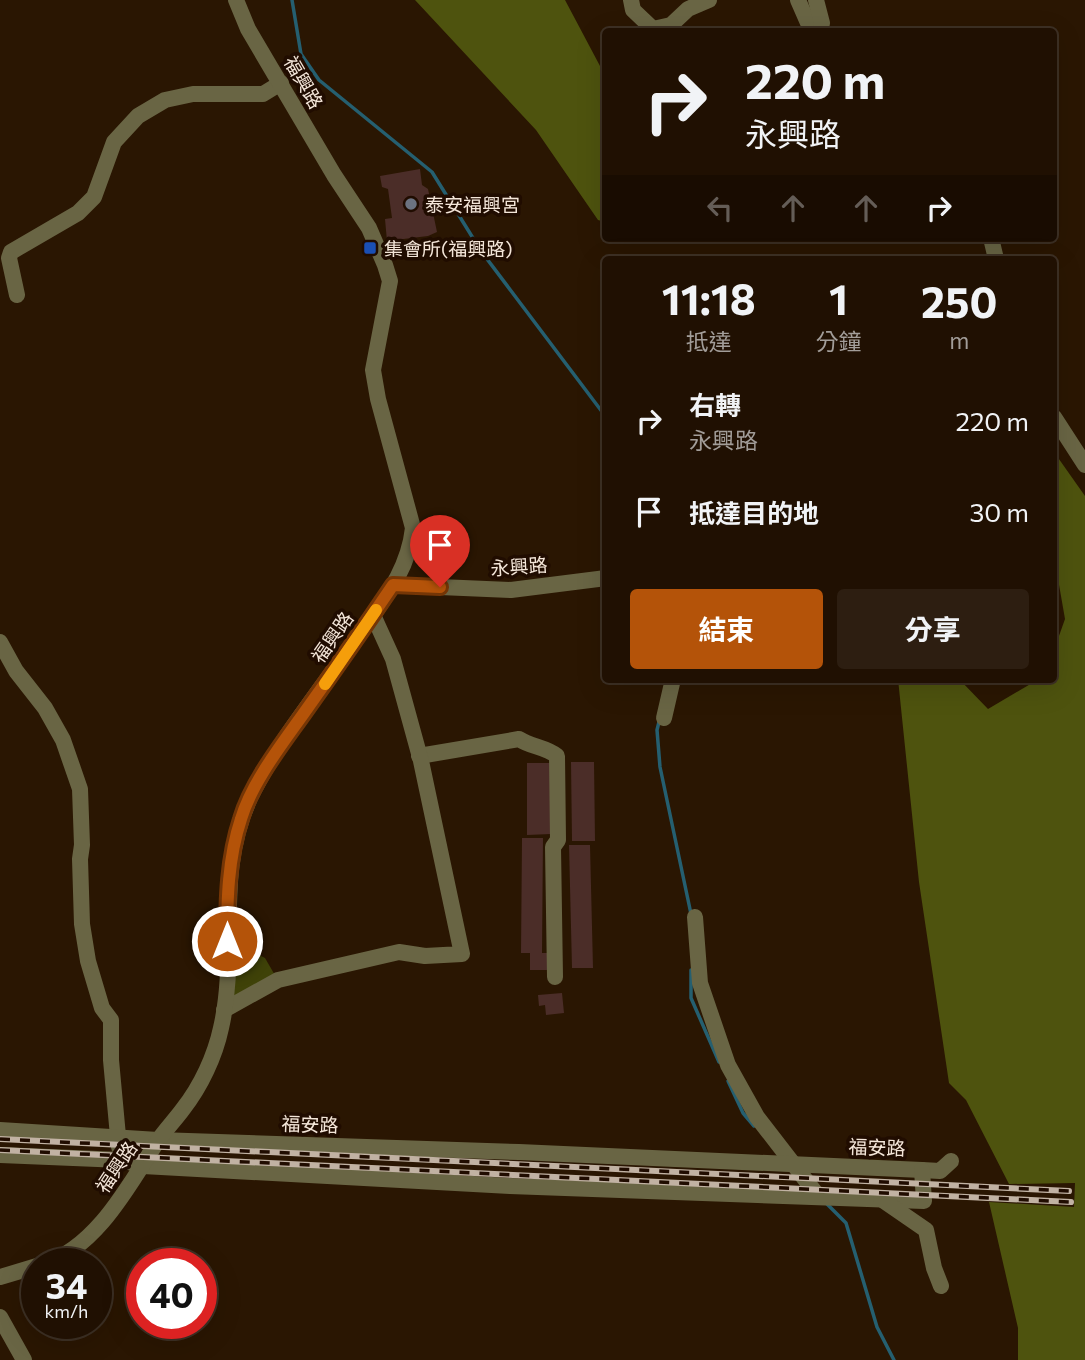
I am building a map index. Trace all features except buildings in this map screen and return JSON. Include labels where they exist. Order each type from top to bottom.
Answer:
[{"type":"street","name":"福興路","points":[[72,1248],[87,1239],[104,1221],[200,1082],[213,1053],[224,1010],[227,987],[227,895],[241,818],[252,794],[281,747],[393,585],[411,550],[413,528],[377,399],[373,370],[390,281],[369,228],[334,176],[248,29],[236,0]]},
{"type":"street","points":[[631,0],[633,10],[652,28]]},
{"type":"street","points":[[658,28],[671,25],[688,9],[709,0]]},
{"type":"street","points":[[798,0],[810,28]]},
{"type":"street","points":[[816,0],[820,28]]},
{"type":"street","points":[[17,295],[9,258],[11,252],[78,214],[94,197],[114,142],[138,116],[165,100],[193,94],[262,94],[281,83]]},
{"type":"street","points":[[1057,422],[1085,465]]},
{"type":"street","name":"永興路","points":[[393,585],[511,590],[602,579]]},
{"type":"street","points":[[224,1010],[278,980],[399,952],[425,956],[463,954],[419,755],[393,659],[373,615]]},
{"type":"street","points":[[0,642],[16,671],[45,708],[63,740],[80,789],[82,924],[88,961],[102,1008],[111,1020],[111,1060],[122,1160],[126,1169],[139,1172]]},
{"type":"street","points":[[663,718],[672,683]]},
{"type":"street","points":[[419,755],[519,739],[529,746],[557,756],[558,840],[553,847],[555,977]]},
{"type":"street","points":[[695,916],[700,983],[728,1065],[757,1117],[818,1196]]},
{"type":"street","name":"福安路","points":[[0,1130],[159,1140],[533,1152],[922,1170],[924,1201],[139,1172]]},
{"type":"street","points":[[0,1155],[122,1160]]},
{"type":"street","points":[[922,1170],[940,1171],[951,1161]]},
{"type":"street","points":[[881,1199],[926,1230],[933,1268],[941,1286]]},
{"type":"street","points":[[0,1277],[21,1271]]},
{"type":"street","points":[[0,1317],[24,1360]]},
{"type":"shaded area","points":[[251,951],[265,958],[276,977],[233,1001],[236,955]]},
{"type":"green space","points":[[415,0],[565,0],[602,74],[602,221],[598,220],[536,130]]},
{"type":"green space","points":[[1057,456],[1085,496],[1085,1360],[1018,1360],[1018,1328],[989,1202],[1074,1207],[1075,1183],[1009,1184],[966,1100],[949,1083],[919,882],[898,683],[963,683],[988,709],[1032,683],[1057,683],[1057,642],[1065,619],[1057,573]]},
{"type":"waterway","points":[[292,0],[301,54],[319,80],[432,172],[481,251],[602,412]]},
{"type":"waterway","points":[[659,722],[657,730],[660,767],[691,914]]},
{"type":"waterway","points":[[691,970],[691,998],[719,1062]]},
{"type":"waterway","points":[[728,1081],[743,1113],[754,1126]]},
{"type":"waterway","points":[[826,1203],[846,1223],[877,1327],[894,1360]]},
{"type":"railway","points":[[0,1139],[1069,1191]]},
{"type":"railway","points":[[0,1150],[1071,1202]]},
{"type":"slow traffic","points":[[325,684],[376,610]]},
{"type":"place","name":"泰安福興宮","points":[[411,204]]},
{"type":"place","name":"集會所(福興路)","points":[[370,248]]},
{"type":"route","points":[[227,941],[227,895],[231,866],[241,818],[252,794],[281,747],[393,585],[440,587]]}]
